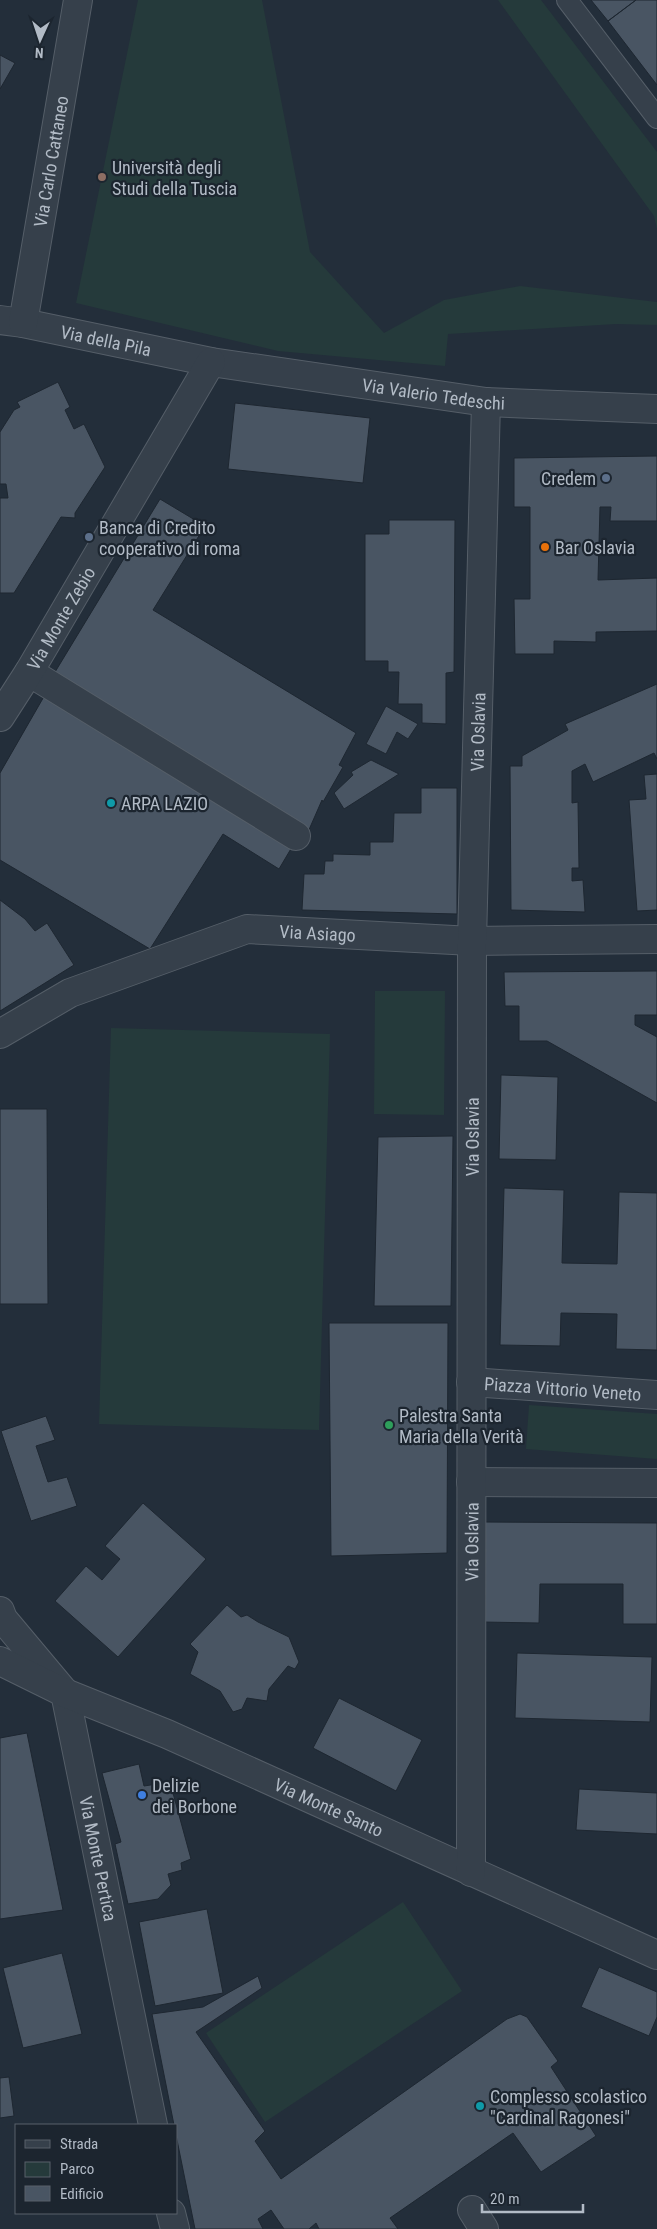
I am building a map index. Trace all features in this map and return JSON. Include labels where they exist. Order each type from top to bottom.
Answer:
[{"type":"street","name":"Via Carlo Cattaneo","points":[[11,321],[78,0]]},
{"type":"street","name":"Via della Pila","points":[[11,321],[211,362]]},
{"type":"street","name":"Via Valerio Tedeschi","points":[[211,362],[486,402],[657,409]]},
{"type":"street","name":"Via Monte Zebio","points":[[0,717],[29,672],[211,362]]},
{"type":"street","name":"Via Oslavia","points":[[472,1872],[470,1482],[472,941],[486,402]]},
{"type":"street","points":[[29,672],[296,836]]},
{"type":"street","name":"Via Asiago","points":[[0,1034],[70,993],[247,930],[472,941],[657,939]]},
{"type":"street","name":"Piazza Vittorio Veneto","points":[[471,1382],[657,1395]]},
{"type":"street","points":[[470,1482],[657,1483]]},
{"type":"street","name":"Via Monte Pertica","points":[[0,1611],[3,1619],[65,1693],[153,2124]]},
{"type":"street","name":"Via Monte Santo","points":[[0,1661],[65,1693],[167,1734],[657,1954]]},
{"type":"street","points":[[171,2214],[175,2229]]},
{"type":"lane","points":[[567,0],[657,118]]},
{"type":"green space","points":[[138,0],[262,0],[310,252],[384,333],[444,300],[520,286],[657,302],[657,325],[616,324],[448,334],[445,366],[278,351],[76,303]]},
{"type":"green space","points":[[498,0],[541,0],[657,152],[657,229],[654,216]]},
{"type":"green space","points":[[375,991],[445,991],[444,1115],[374,1114]]},
{"type":"green space","points":[[111,1028],[330,1034],[319,1430],[99,1424]]},
{"type":"green space","points":[[529,1405],[657,1414],[657,1459],[526,1449]]},
{"type":"green space","points":[[403,1902],[462,1991],[265,2122],[206,2033]]},
{"type":"building","points":[[591,0],[636,0],[608,21]]},
{"type":"building","points":[[636,0],[657,0],[657,85],[608,21]]},
{"type":"building","points":[[0,55],[15,63],[0,89]]},
{"type":"building","points":[[58,382],[70,407],[65,410],[74,429],[84,424],[105,467],[75,513],[75,518],[61,517],[14,593],[0,593],[0,498],[8,498],[6,484],[0,484],[0,432],[14,410],[20,407],[17,402]]},
{"type":"building","points":[[235,403],[370,418],[363,483],[228,469]]},
{"type":"building","points":[[657,456],[657,521],[610,521],[611,507],[600,507],[598,580],[657,578],[657,631],[596,632],[596,642],[554,641],[554,654],[515,654],[514,599],[530,599],[530,507],[514,507],[514,458]]},
{"type":"building","points":[[160,499],[205,526],[153,610],[356,733],[339,765],[343,767],[323,802],[322,800],[308,832],[52,677]]},
{"type":"building","points":[[389,520],[455,520],[454,672],[446,673],[446,724],[422,723],[422,704],[398,704],[399,672],[388,672],[388,661],[365,661],[365,534],[389,534]]},
{"type":"building","points":[[657,684],[657,759],[654,753],[593,782],[585,764],[572,771],[572,803],[578,802],[579,868],[572,868],[572,881],[583,880],[585,912],[511,910],[510,766],[522,766],[522,756],[568,730],[565,724]]},
{"type":"building","name":"ARPA LAZIO","points":[[46,693],[292,847],[279,869],[223,834],[150,949],[0,860],[0,773]]},
{"type":"building","points":[[386,706],[418,724],[408,739],[397,732],[386,754],[366,744]]},
{"type":"building","points":[[371,760],[399,774],[344,809],[334,793],[353,775],[351,772]]},
{"type":"building","points":[[657,774],[657,910],[637,911],[629,800],[646,799],[644,775]]},
{"type":"building","points":[[421,788],[457,788],[457,914],[302,910],[304,874],[324,874],[325,861],[333,861],[333,854],[370,855],[370,842],[393,842],[394,813],[421,813]]},
{"type":"building","points":[[0,900],[25,919],[35,931],[47,923],[74,965],[0,1011]]},
{"type":"building","points":[[657,971],[657,1015],[635,1015],[635,1025],[657,1037],[657,1103],[547,1041],[519,1041],[519,1006],[505,1006],[504,972]]},
{"type":"building","points":[[501,1075],[558,1077],[556,1160],[499,1159]]},
{"type":"building","points":[[0,1109],[47,1109],[48,1304],[0,1304]]},
{"type":"building","points":[[453,1136],[451,1306],[374,1306],[378,1137]]},
{"type":"building","points":[[504,1188],[564,1190],[562,1263],[617,1264],[619,1192],[657,1193],[657,1350],[616,1349],[617,1314],[561,1313],[560,1346],[500,1345]]},
{"type":"building","name":"Palestra Santa Maria della Verità","points":[[329,1323],[448,1323],[447,1553],[331,1556]]},
{"type":"building","points":[[46,1416],[55,1440],[36,1446],[48,1482],[67,1477],[77,1506],[31,1521],[1,1431]]},
{"type":"building","points":[[143,1503],[206,1559],[118,1657],[55,1601],[86,1566],[102,1580],[120,1559],[105,1546]]},
{"type":"building","points":[[483,1522],[657,1523],[657,1624],[623,1624],[623,1584],[540,1584],[539,1623],[482,1622]]},
{"type":"building","points":[[227,1605],[241,1617],[247,1615],[289,1637],[299,1662],[295,1669],[288,1666],[269,1689],[267,1701],[247,1698],[242,1709],[233,1712],[220,1691],[190,1674],[198,1652],[190,1644]]},
{"type":"building","points":[[517,1653],[652,1657],[650,1722],[515,1718]]},
{"type":"building","points":[[339,1698],[422,1740],[396,1791],[313,1748]]},
{"type":"building","points":[[27,1733],[63,1910],[0,1919],[0,1738]]},
{"type":"building","points":[[139,1764],[144,1786],[170,1782],[191,1859],[181,1863],[182,1870],[168,1874],[171,1885],[158,1899],[128,1904],[115,1844],[121,1842],[102,1773]]},
{"type":"building","points":[[579,1789],[657,1793],[657,1834],[576,1830]]},
{"type":"building","points":[[207,1909],[223,1993],[155,2006],[139,1922]]},
{"type":"building","points":[[62,1953],[82,2034],[23,2048],[3,1968]]},
{"type":"building","points":[[599,1967],[657,1992],[657,2017],[649,2036],[581,2007]]},
{"type":"building","name":"Complesso scolastico \"Cardinal Ragonesi\"","points":[[258,1976],[262,1988],[196,2032],[265,2131],[255,2141],[281,2179],[507,2019],[520,2014],[527,2017],[558,2061],[551,2067],[596,2136],[541,2172],[513,2133],[390,2218],[398,2229],[319,2229],[316,2223],[309,2229],[284,2229],[271,2210],[258,2219],[263,2229],[195,2229],[178,2145],[178,2124],[174,2124],[152,2014],[203,2007]]},
{"type":"building","points":[[9,2077],[14,2116],[0,2118],[0,2078]]},
{"type":"place","name":"Università degli Studi della Tuscia","points":[[102,177]]},
{"type":"place","name":"Credem","points":[[606,478]]},
{"type":"place","name":"Banca di Credito cooperativo di roma","points":[[89,537]]},
{"type":"place","name":"Bar Oslavia","points":[[545,547]]},
{"type":"place","name":"ARPA LAZIO","points":[[111,803]]},
{"type":"place","name":"Palestra Santa Maria della Verità","points":[[389,1425]]},
{"type":"place","name":"Delizie dei Borbone","points":[[142,1795]]},
{"type":"place","name":"Complesso scolastico \"Cardinal Ragonesi\"","points":[[480,2106]]}]
